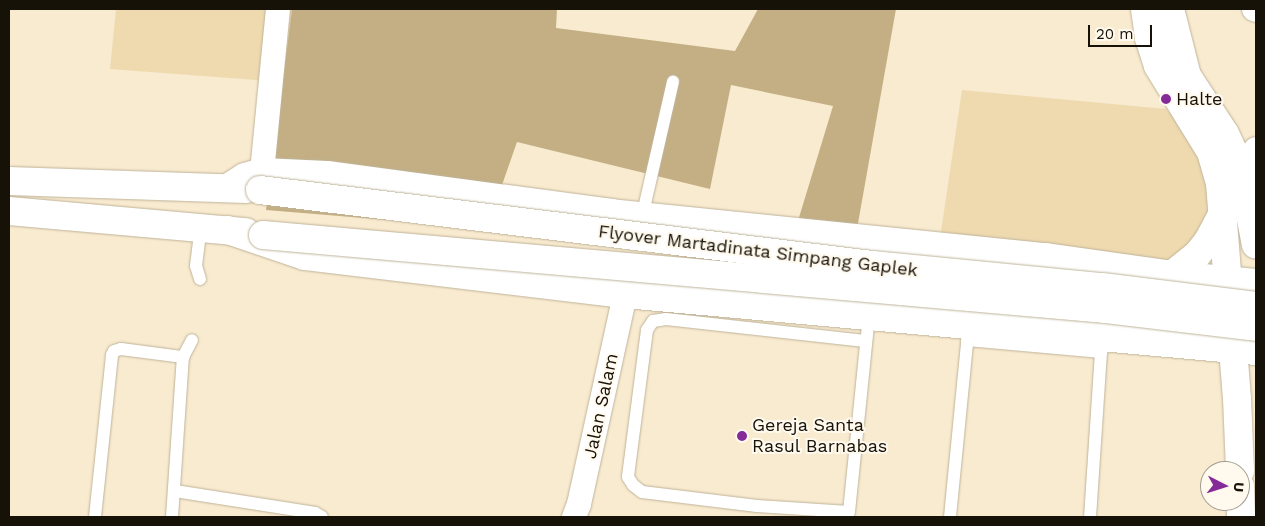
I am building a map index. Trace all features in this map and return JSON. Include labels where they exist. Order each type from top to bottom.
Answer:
[{"type":"main road","points":[[1145,9],[1149,38],[1158,66],[1211,152],[1220,183],[1243,206],[1256,245]]},
{"type":"main road","points":[[1170,9],[1187,76],[1225,134],[1249,159],[1243,206],[1226,280],[1244,349],[1237,398],[1240,461]]},
{"type":"main road","points":[[9,181],[230,188],[261,181],[327,176],[642,216],[1046,257],[1172,275],[1256,283]]},
{"type":"main road","name":"Flyover Martadinata Simpang Gaplek","points":[[261,181],[872,265],[1102,286],[1256,306]]},
{"type":"main road","points":[[1172,275],[1197,256],[1208,241],[1243,206]]},
{"type":"main road","points":[[9,210],[228,230],[305,256],[625,294],[867,328],[1244,349]]},
{"type":"main road","name":"Flyover Martadinata Simpang Gaplek","points":[[228,230],[263,235],[1106,309],[1256,327]]},
{"type":"main road","points":[[1163,343],[1173,322],[1175,307],[1172,275]]},
{"type":"street","points":[[261,181],[278,9]]},
{"type":"street","name":"Jalan Salam","points":[[574,517],[579,504],[625,294]]},
{"type":"lane","points":[[642,216],[673,82]]},
{"type":"lane","points":[[200,279],[196,266],[201,227]]},
{"type":"lane","points":[[666,319],[867,328],[849,512],[756,512],[642,492],[633,485],[628,477],[647,330],[653,321],[666,319]]},
{"type":"lane","points":[[950,517],[968,333],[1101,352],[1090,517]]},
{"type":"lane","points":[[172,517],[176,433],[183,357],[192,340]]},
{"type":"lane","points":[[94,517],[112,355],[114,351],[121,349],[183,357]]},
{"type":"lane","points":[[174,491],[314,513],[322,517]]},
{"type":"shaded area","points":[[116,9],[292,9],[282,82],[110,69]]},
{"type":"shaded area","points":[[292,9],[557,9],[556,28],[735,51],[758,9],[896,9],[857,229],[797,224],[833,106],[731,85],[710,189],[517,142],[487,228],[266,210]]},
{"type":"shaded area","points":[[962,90],[1166,109],[1188,132],[1206,164],[1208,217],[1200,233],[1169,264],[940,238]]},
{"type":"place","name":"Halte","points":[[1166,99]]},
{"type":"place","name":"Gereja Santa Rasul Barnabas","points":[[742,436]]}]
